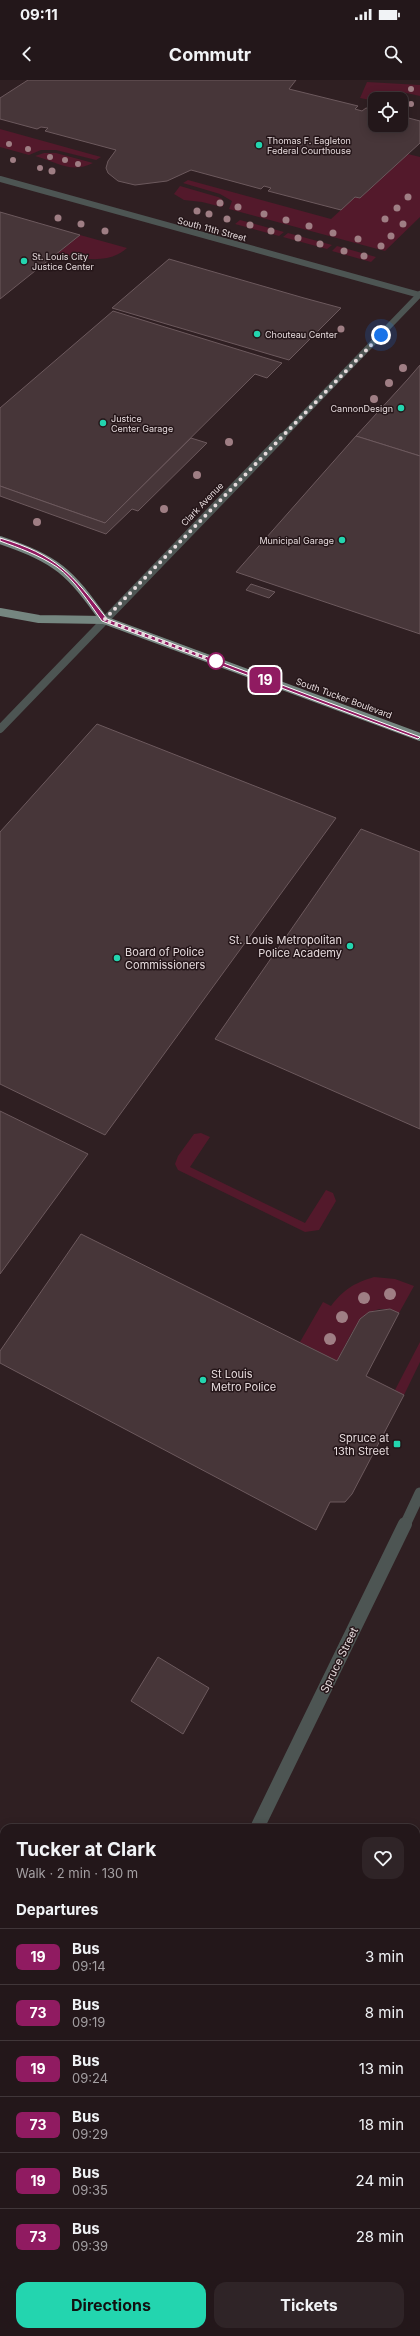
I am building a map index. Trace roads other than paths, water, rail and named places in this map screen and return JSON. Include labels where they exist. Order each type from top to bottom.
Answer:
[{"type":"main road","points":[[0,540],[36,553],[60,567],[76,583],[104,620]]},
{"type":"main road","name":"South Tucker Boulevard","points":[[0,612],[38,618],[104,620],[420,737]]},
{"type":"street","name":"South 11th Street","points":[[0,179],[420,295]]},
{"type":"street","name":"Clark Avenue","points":[[0,729],[420,295]]},
{"type":"street","name":"Spruce Street","points":[[259,1824],[420,1493]]},
{"type":"place","name":"Thomas F. Eagleton Federal Courthouse","points":[[259,145]]},
{"type":"place","name":"St. Louis City Justice Center","points":[[24,261]]},
{"type":"place","name":"Chouteau Center","points":[[257,334]]},
{"type":"place","name":"CannonDesign","points":[[401,408]]},
{"type":"place","name":"Justice Center Garage","points":[[103,423]]},
{"type":"place","name":"Municipal Garage","points":[[342,540]]},
{"type":"place","name":"St. Louis Metropolitan Police Academy","points":[[350,946]]},
{"type":"place","name":"Board of Police Commissioners","points":[[117,958]]},
{"type":"place","name":"St Louis Metro Police","points":[[203,1380]]},
{"type":"place","name":"Spruce at 13th Street","points":[[397,1444]]}]
